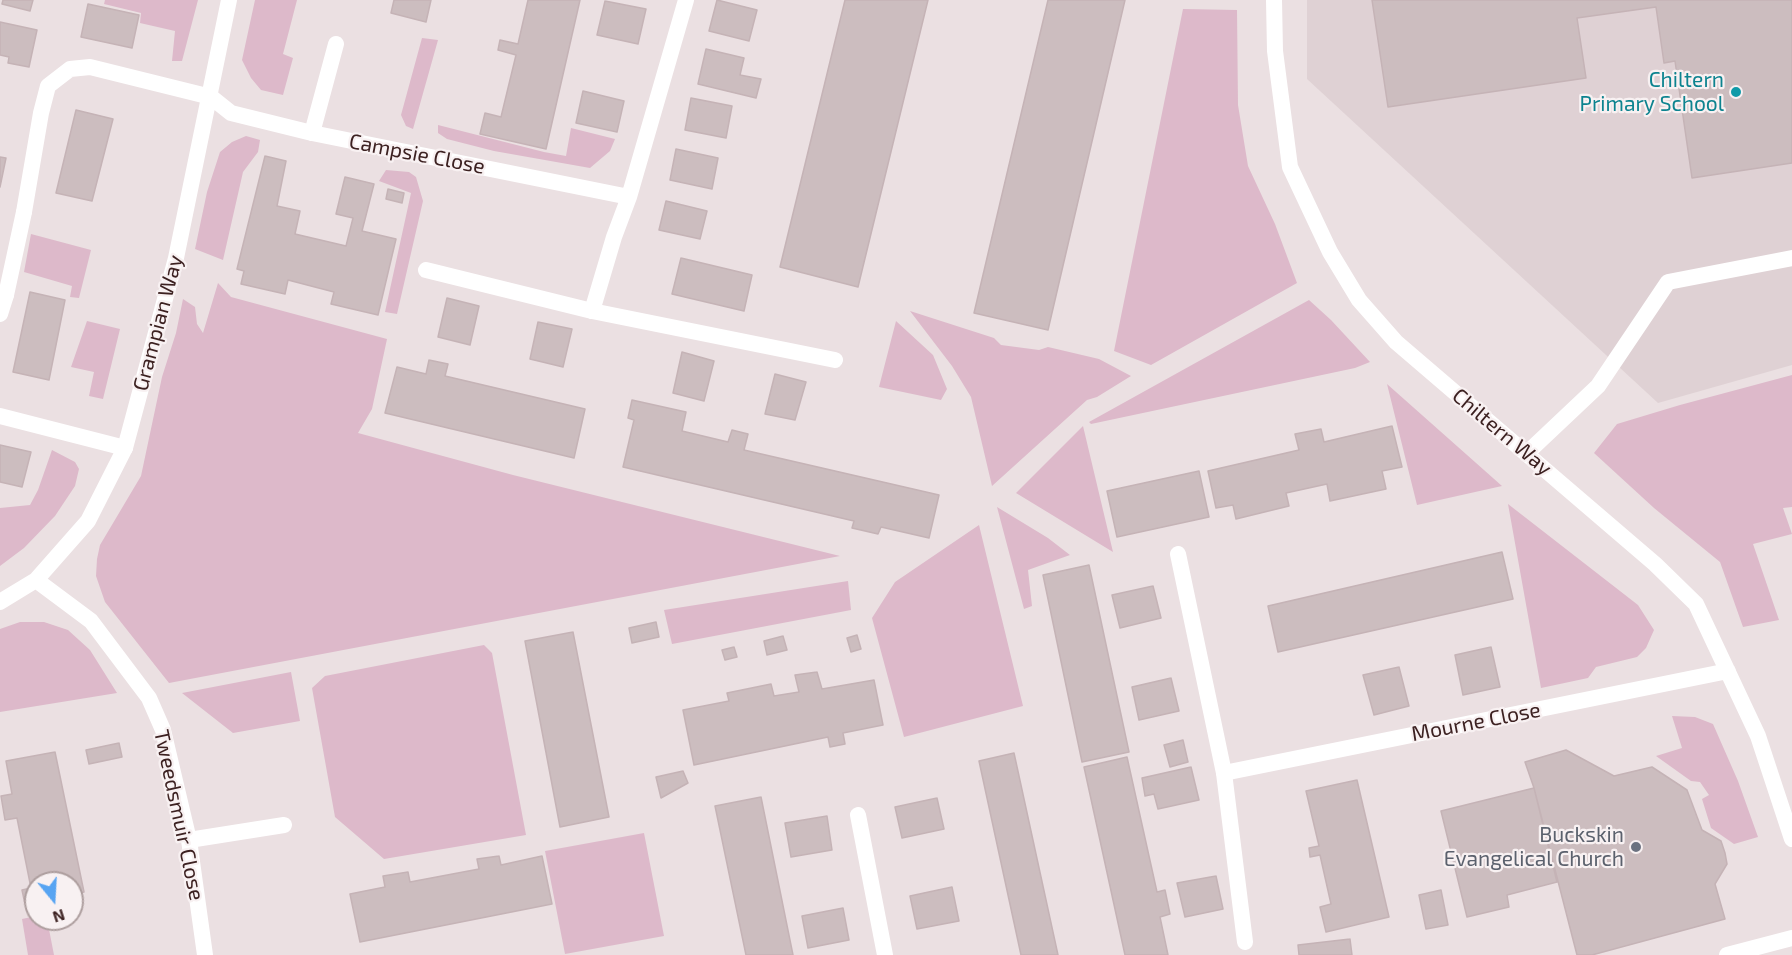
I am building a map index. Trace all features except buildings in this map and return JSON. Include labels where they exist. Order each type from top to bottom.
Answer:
[{"type":"street","name":"Grampian Way","points":[[0,602],[36,580],[88,522],[125,448],[176,258],[211,97],[229,0]]},
{"type":"street","points":[[592,311],[629,196],[686,0]]},
{"type":"street","name":"Chiltern Way","points":[[1274,0],[1275,51],[1290,167],[1330,252],[1359,300],[1396,342],[1655,564],[1696,604],[1758,736],[1792,839]]},
{"type":"street","points":[[312,133],[336,44]]},
{"type":"street","points":[[0,314],[24,212],[40,113],[48,86],[70,69],[90,67],[211,97]]},
{"type":"street","name":"Campsie Close","points":[[211,97],[231,113],[312,133],[629,196]]},
{"type":"street","points":[[1527,453],[1598,386],[1668,282],[1792,258]]},
{"type":"street","points":[[426,270],[592,311],[835,360]]},
{"type":"street","points":[[0,416],[125,448]]},
{"type":"street","points":[[1178,554],[1224,773],[1245,942]]},
{"type":"street","name":"Tweedsmuir Close","points":[[36,580],[91,621],[149,698],[163,730],[189,840],[205,955]]},
{"type":"street","name":"Mourne Close","points":[[1224,773],[1728,671]]},
{"type":"street","points":[[858,815],[885,955]]},
{"type":"street","points":[[189,840],[284,825]]},
{"type":"street","points":[[1734,954],[1792,938]]},
{"type":"shaded area","points":[[105,0],[198,0],[182,61],[172,61],[175,31],[140,23],[141,13],[104,4]]},
{"type":"shaded area","points":[[255,0],[297,0],[283,54],[293,58],[283,95],[261,90],[251,78],[242,60]]},
{"type":"shaded area","name":"Chiltern Primary School","points":[[1307,0],[1792,0],[1792,365],[1658,403],[1307,79]]},
{"type":"shaded area","points":[[1183,9],[1237,10],[1238,105],[1248,166],[1275,224],[1297,283],[1151,365],[1114,351]]},
{"type":"shaded area","points":[[422,38],[438,40],[413,129],[406,126],[401,115]]},
{"type":"shaded area","points":[[438,125],[566,156],[571,128],[615,139],[610,151],[590,168],[494,151],[447,139],[438,133]]},
{"type":"shaded area","points":[[246,136],[260,140],[258,152],[243,172],[223,260],[195,249],[207,192],[220,152],[232,142]]},
{"type":"shaded area","points":[[386,170],[409,172],[416,177],[423,201],[397,314],[385,312],[411,193],[379,181]]},
{"type":"shaded area","points":[[31,234],[91,250],[79,298],[70,297],[72,286],[24,272]]},
{"type":"shaded area","points":[[218,283],[231,297],[387,339],[372,409],[358,433],[513,475],[840,556],[169,683],[105,602],[96,576],[97,559],[100,545],[141,476],[162,377],[176,333],[183,299],[195,307],[197,324],[203,333]]},
{"type":"shaded area","points":[[1309,300],[1370,362],[1355,368],[1091,424],[1089,422]]},
{"type":"shaded area","points":[[910,311],[994,338],[1001,345],[1039,350],[1048,347],[1099,359],[1131,376],[1097,397],[1087,400],[992,486],[971,397],[952,366]]},
{"type":"shaded area","points":[[87,321],[120,329],[103,399],[89,396],[94,372],[71,367]]},
{"type":"shaded area","points":[[896,321],[933,355],[947,389],[941,400],[879,387]]},
{"type":"shaded area","points":[[1792,375],[1792,507],[1783,508],[1792,534],[1753,544],[1779,620],[1743,627],[1720,562],[1654,508],[1594,453],[1617,424]]},
{"type":"shaded area","points":[[1387,384],[1502,486],[1417,505]]},
{"type":"shaded area","points":[[1083,426],[1113,552],[1016,493]]},
{"type":"shaded area","points":[[52,450],[75,462],[79,469],[75,486],[55,516],[24,548],[0,566],[0,508],[30,505],[38,490]]},
{"type":"shaded area","points":[[1508,504],[1638,605],[1654,630],[1646,648],[1637,657],[1596,667],[1588,678],[1541,688]]},
{"type":"shaded area","points":[[997,507],[1048,538],[1070,555],[1028,570],[1032,606],[1024,609]]},
{"type":"shaded area","points":[[979,525],[1023,706],[904,737],[872,618],[895,582]]},
{"type":"shaded area","points":[[848,581],[851,610],[672,644],[664,610]]},
{"type":"shaded area","points":[[20,622],[44,622],[68,630],[90,650],[117,693],[0,712],[0,629]]},
{"type":"shaded area","points":[[484,645],[492,653],[526,835],[384,859],[335,817],[312,688],[325,676]]},
{"type":"shaded area","points":[[291,672],[300,721],[233,733],[182,693]]},
{"type":"shaded area","points":[[1672,716],[1695,717],[1713,724],[1738,781],[1758,837],[1734,844],[1711,828],[1702,799],[1709,795],[1700,782],[1691,781],[1656,756],[1682,748]]},
{"type":"shaded area","points":[[644,833],[664,936],[565,954],[545,851]]},
{"type":"shaded area","points":[[24,931],[49,931],[54,955],[28,955]]},
{"type":"place","name":"Chiltern Primary School","points":[[1736,92]]},
{"type":"place","name":"Buckskin Evangelical Church","points":[[1636,847]]}]
